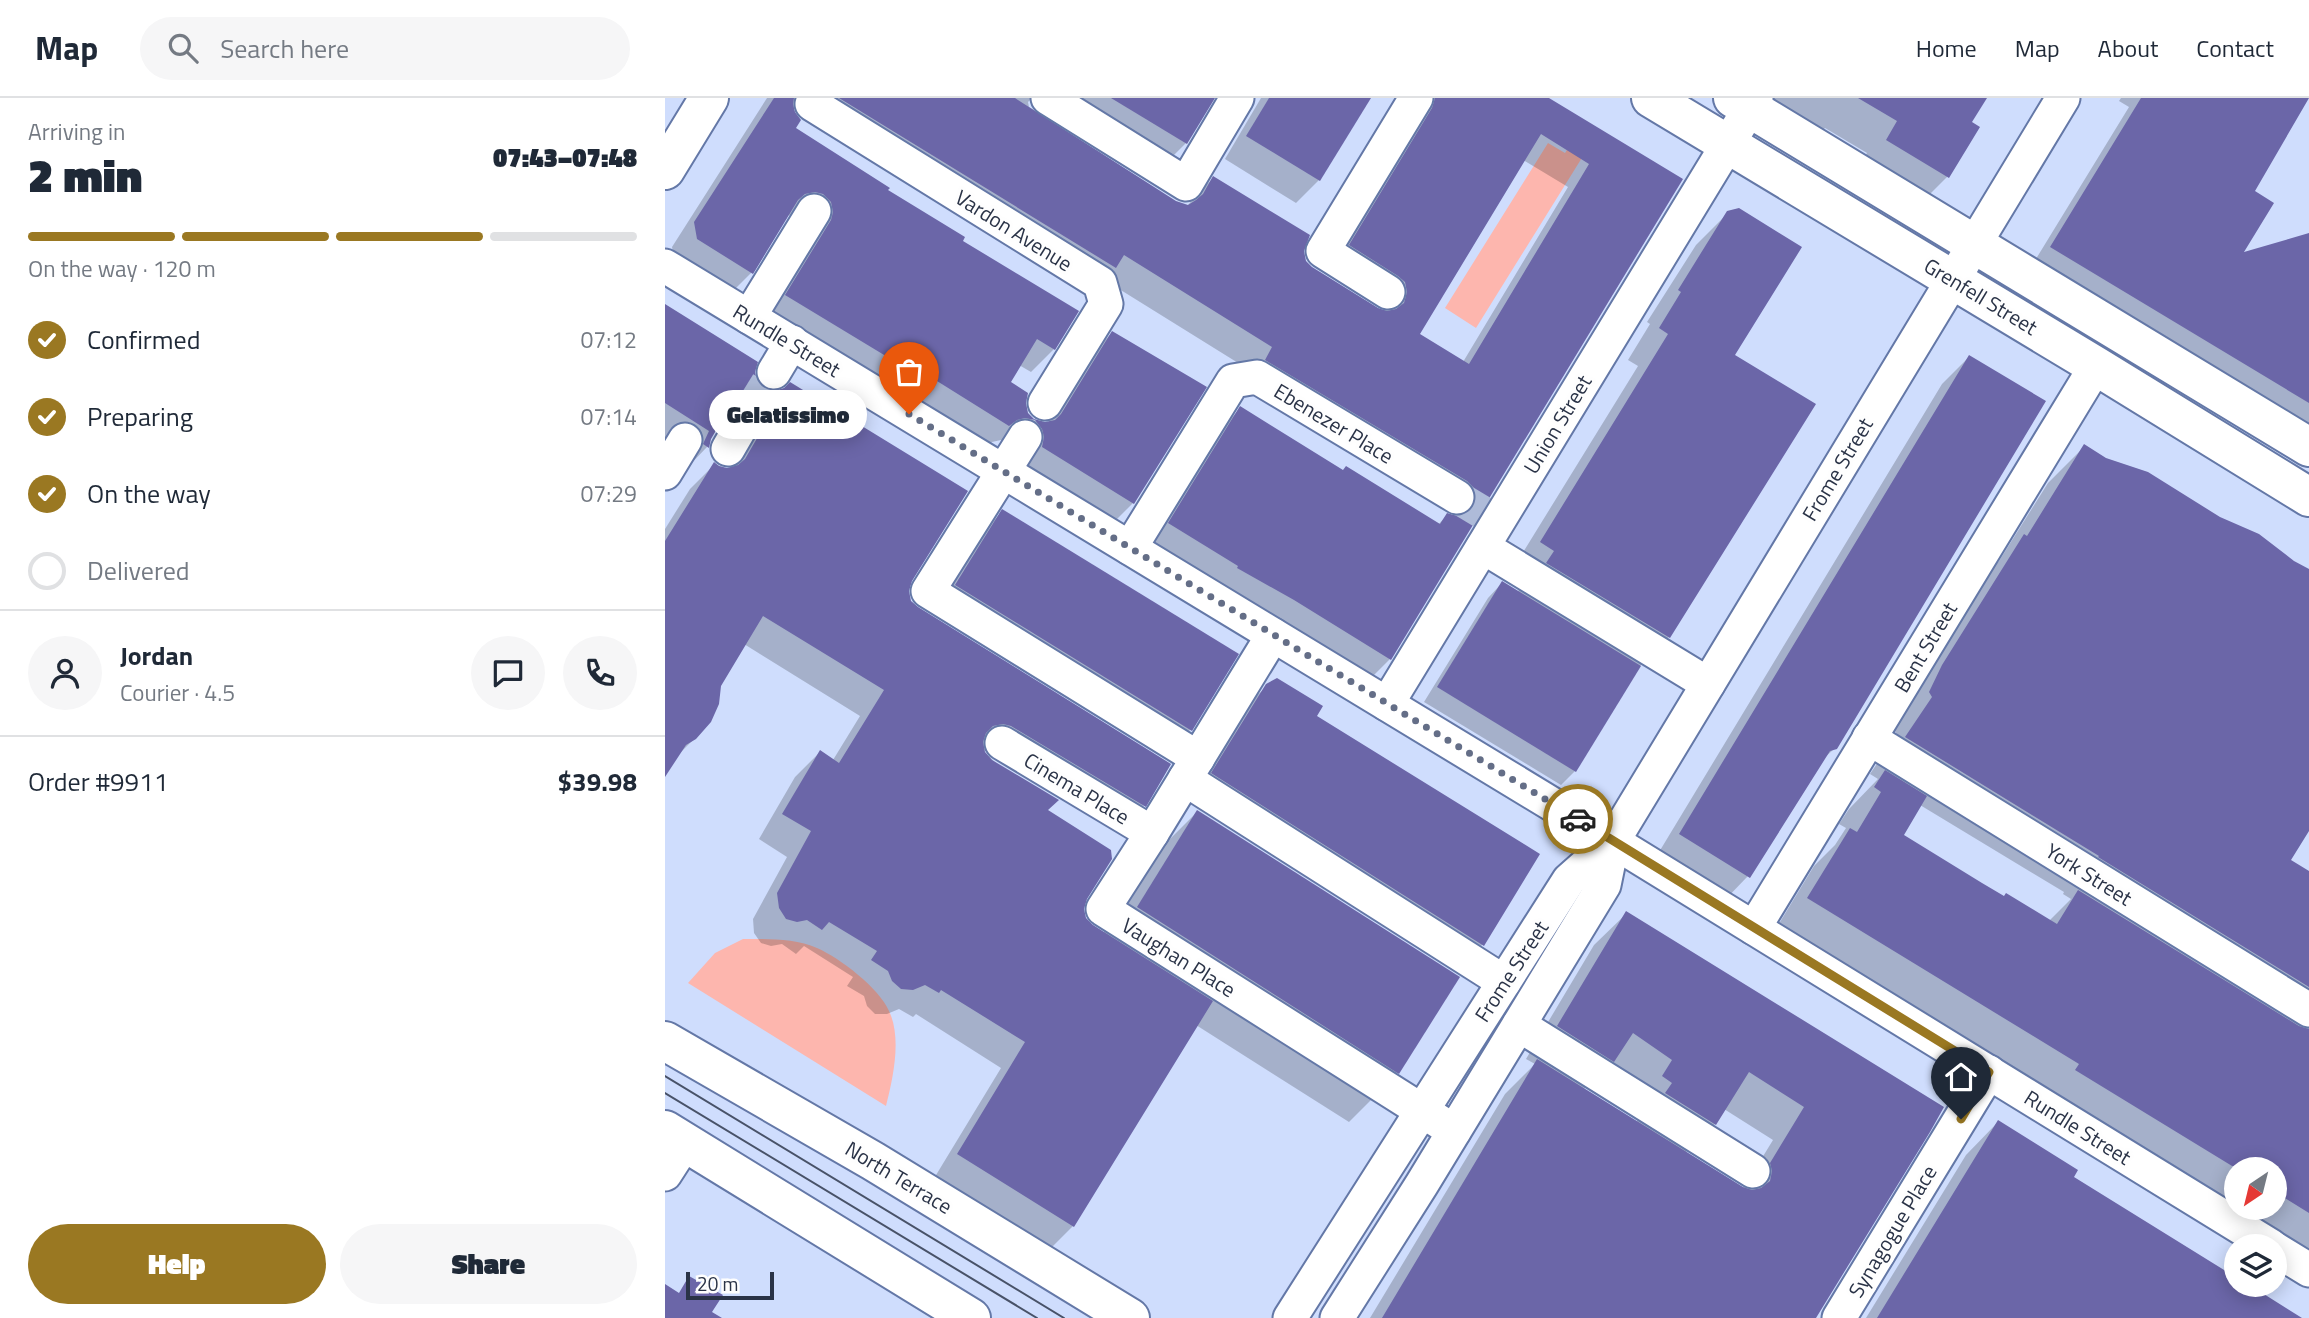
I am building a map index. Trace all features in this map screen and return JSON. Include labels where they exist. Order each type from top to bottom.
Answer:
[{"type":"main road","points":[[665,170],[709,98]]},
{"type":"main road","name":"Grenfell Street","points":[[1651,98],[2309,497]]},
{"type":"main road","name":"Grenfell Street","points":[[1746,101],[1973,243],[2309,447]]},
{"type":"main road","name":"North Terrace","points":[[665,1041],[873,1161],[1130,1318]]},
{"type":"main road","points":[[675,1136],[971,1318]]},
{"type":"street","points":[[1048,98],[1186,184],[1237,98]]},
{"type":"street","points":[[1388,292],[1323,251],[1416,98]]},
{"type":"street","name":"Frome Street","points":[[1290,1318],[1569,880],[1613,841],[2063,98]]},
{"type":"street","name":"Union Street","points":[[1387,704],[1489,527],[1728,144],[1746,101]]},
{"type":"street","name":"Vardon Avenue","points":[[812,104],[1100,283],[1106,304],[1045,403]]},
{"type":"street","points":[[749,317],[814,211]]},
{"type":"street","name":"Rundle Street","points":[[665,265],[1613,841],[2252,1234]]},
{"type":"street","points":[[774,372],[792,342]]},
{"type":"street","name":"Bent Street","points":[[1754,928],[2096,366]]},
{"type":"street","name":"Ebenezer Place","points":[[1130,548],[1233,381],[1257,377],[1457,496]]},
{"type":"street","points":[[728,449],[750,411]]},
{"type":"street","points":[[1025,437],[928,591],[1504,982]]},
{"type":"street","points":[[665,473],[685,440]]},
{"type":"street","points":[[1489,527],[1708,684]]},
{"type":"street","name":"Vaughan Place","points":[[1273,635],[1103,909],[1422,1111]]},
{"type":"street","name":"York Street","points":[[1869,738],[2309,1010]]},
{"type":"street","name":"Cinema Place","points":[[1002,744],[1152,833]]},
{"type":"street","name":"Frome Street","points":[[1336,1318],[1604,885],[1613,841]]},
{"type":"street","points":[[1519,1025],[1753,1171]]},
{"type":"street","name":"Synagogue Place","points":[[1839,1318],[1989,1072]]},
{"type":"street","points":[[1422,1111],[1454,1130]]},
{"type":"street","points":[[665,1174],[675,1136]]},
{"type":"street","name":"Rundle Street","points":[[2287,1256],[2309,1270]]},
{"type":"shaded area","points":[[1584,123],[1598,132],[1476,328],[1445,308],[1548,143],[1565,153]]},
{"type":"shaded area","points":[[743,939],[790,941],[817,948],[847,966],[877,993],[889,1011],[895,1033],[893,1071],[886,1106],[688,983],[715,953]]},
{"type":"building","points":[[774,98],[794,98],[795,112],[801,120],[796,128],[890,188],[888,190],[965,237],[963,241],[1079,311],[1055,350],[1037,339],[1011,382],[1028,393],[1028,413],[1034,419],[1045,422],[1055,420],[1061,414],[1112,331],[1207,387],[1134,504],[1042,447],[1042,429],[1035,420],[1025,418],[1009,426],[937,381],[901,360],[899,364],[785,295],[831,220],[831,202],[823,194],[805,194],[798,200],[753,274],[697,239],[694,222]]},
{"type":"building","points":[[839,98],[1015,98],[1176,201],[1188,205],[1196,200],[1203,194],[1213,176],[1310,235],[1304,251],[1306,261],[1312,267],[1387,311],[1404,303],[1407,292],[1405,282],[1349,245],[1432,108],[1435,98],[1549,98],[1683,179],[1391,660],[1237,568],[1238,566],[1168,523],[1240,406],[1343,470],[1346,466],[1440,524],[1447,513],[1457,516],[1466,514],[1473,507],[1476,497],[1473,487],[1265,360],[1272,347],[1124,255],[1116,268]],"holes":[[[1541,134],[1589,164],[1469,364],[1420,334]]]},
{"type":"building","points":[[1111,98],[1215,98],[1187,144]]},
{"type":"building","points":[[1269,98],[1371,98],[1320,181],[1246,136]]},
{"type":"building","points":[[1858,98],[1987,98],[1972,122],[1980,127],[1949,178],[1886,140],[1897,121]]},
{"type":"building","points":[[2141,98],[2309,98],[2255,191],[2274,203],[2244,252],[2309,233],[2309,403],[2050,247]]},
{"type":"building","points":[[1739,208],[1802,247],[1735,355],[1816,404],[1670,638],[1546,563],[1554,551],[1540,542],[1668,334],[1659,328],[1681,292],[1678,290],[1727,211]]},
{"type":"building","points":[[665,304],[758,362],[755,372],[757,381],[764,388],[774,391],[784,388],[790,382],[968,491],[912,581],[909,591],[911,601],[1171,764],[1146,807],[1011,726],[993,726],[986,733],[983,742],[985,752],[992,760],[1059,800],[1048,810],[1111,850],[1112,859],[1087,899],[1084,909],[1086,918],[1213,1001],[1074,1227],[957,1154],[1025,1042],[941,990],[939,993],[925,985],[913,990],[901,989],[892,981],[888,971],[871,960],[877,951],[829,922],[822,930],[807,920],[797,922],[786,919],[779,908],[777,893],[811,831],[782,814],[820,750],[839,763],[884,690],[763,616],[721,686],[719,704],[711,722],[696,739],[686,745],[665,777],[665,541],[714,462],[727,468],[738,465],[745,459],[767,421],[769,412],[767,402],[760,395],[751,392],[741,394],[733,401],[711,439],[709,448],[703,444],[709,431],[665,403]]},
{"type":"building","points":[[1969,355],[2046,401],[1837,749],[1830,751],[1750,878],[1679,834]]},
{"type":"building","points":[[2084,444],[2106,458],[2148,472],[2220,517],[2259,534],[2309,569],[2309,831],[2291,860],[2309,871],[2309,987],[1905,737],[1932,697],[1929,692],[1942,665]]},
{"type":"building","points":[[1002,509],[1239,654],[1192,731],[955,585]]},
{"type":"building","points":[[1502,581],[1641,666],[1576,772],[1437,687]]},
{"type":"building","points":[[1277,678],[1323,706],[1317,716],[1540,854],[1484,946],[1211,773],[1266,684]]},
{"type":"building","points":[[1885,770],[1927,796],[1904,835],[2004,896],[2006,893],[2057,924],[2078,890],[2299,1026],[2309,1029],[2309,1213],[2287,1199],[2287,1157],[2224,1157],[2224,1161],[2075,1070],[2079,1064],[1807,898],[1850,828],[1857,832],[1881,792],[1874,787]]},
{"type":"building","points":[[1197,810],[1460,977],[1399,1074],[1137,907]]},
{"type":"building","points":[[1626,911],[1944,1107],[1930,1132],[1816,1318],[1382,1318],[1537,1059],[1743,1187],[1752,1190],[1761,1188],[1770,1181],[1770,1163],[1804,1107],[1749,1072],[1716,1125],[1665,1093],[1672,1083],[1662,1076],[1672,1060],[1633,1033],[1614,1062],[1557,1026]]},
{"type":"building","points":[[1998,1120],[2078,1170],[2074,1177],[2224,1270],[2224,1297],[2269,1297],[2302,1318],[1877,1318]]},
{"type":"building","points":[[689,1276],[723,1295],[712,1312],[722,1318],[665,1318],[665,1284],[679,1293]]},
{"type":"tunnel","points":[[750,411],[774,372]]},
{"type":"tunnel","points":[[1457,497],[1487,515]]},
{"type":"tram line","points":[[665,1076],[1064,1318]]},
{"type":"tram line","points":[[665,1093],[1037,1318]]},
{"type":"way so far","points":[[909,414],[1578,819]]},
{"type":"place","name":"Gelatissimo","points":[[909,414]]},
{"type":"route","points":[[1578,819],[1989,1072],[1961,1119]]}]
